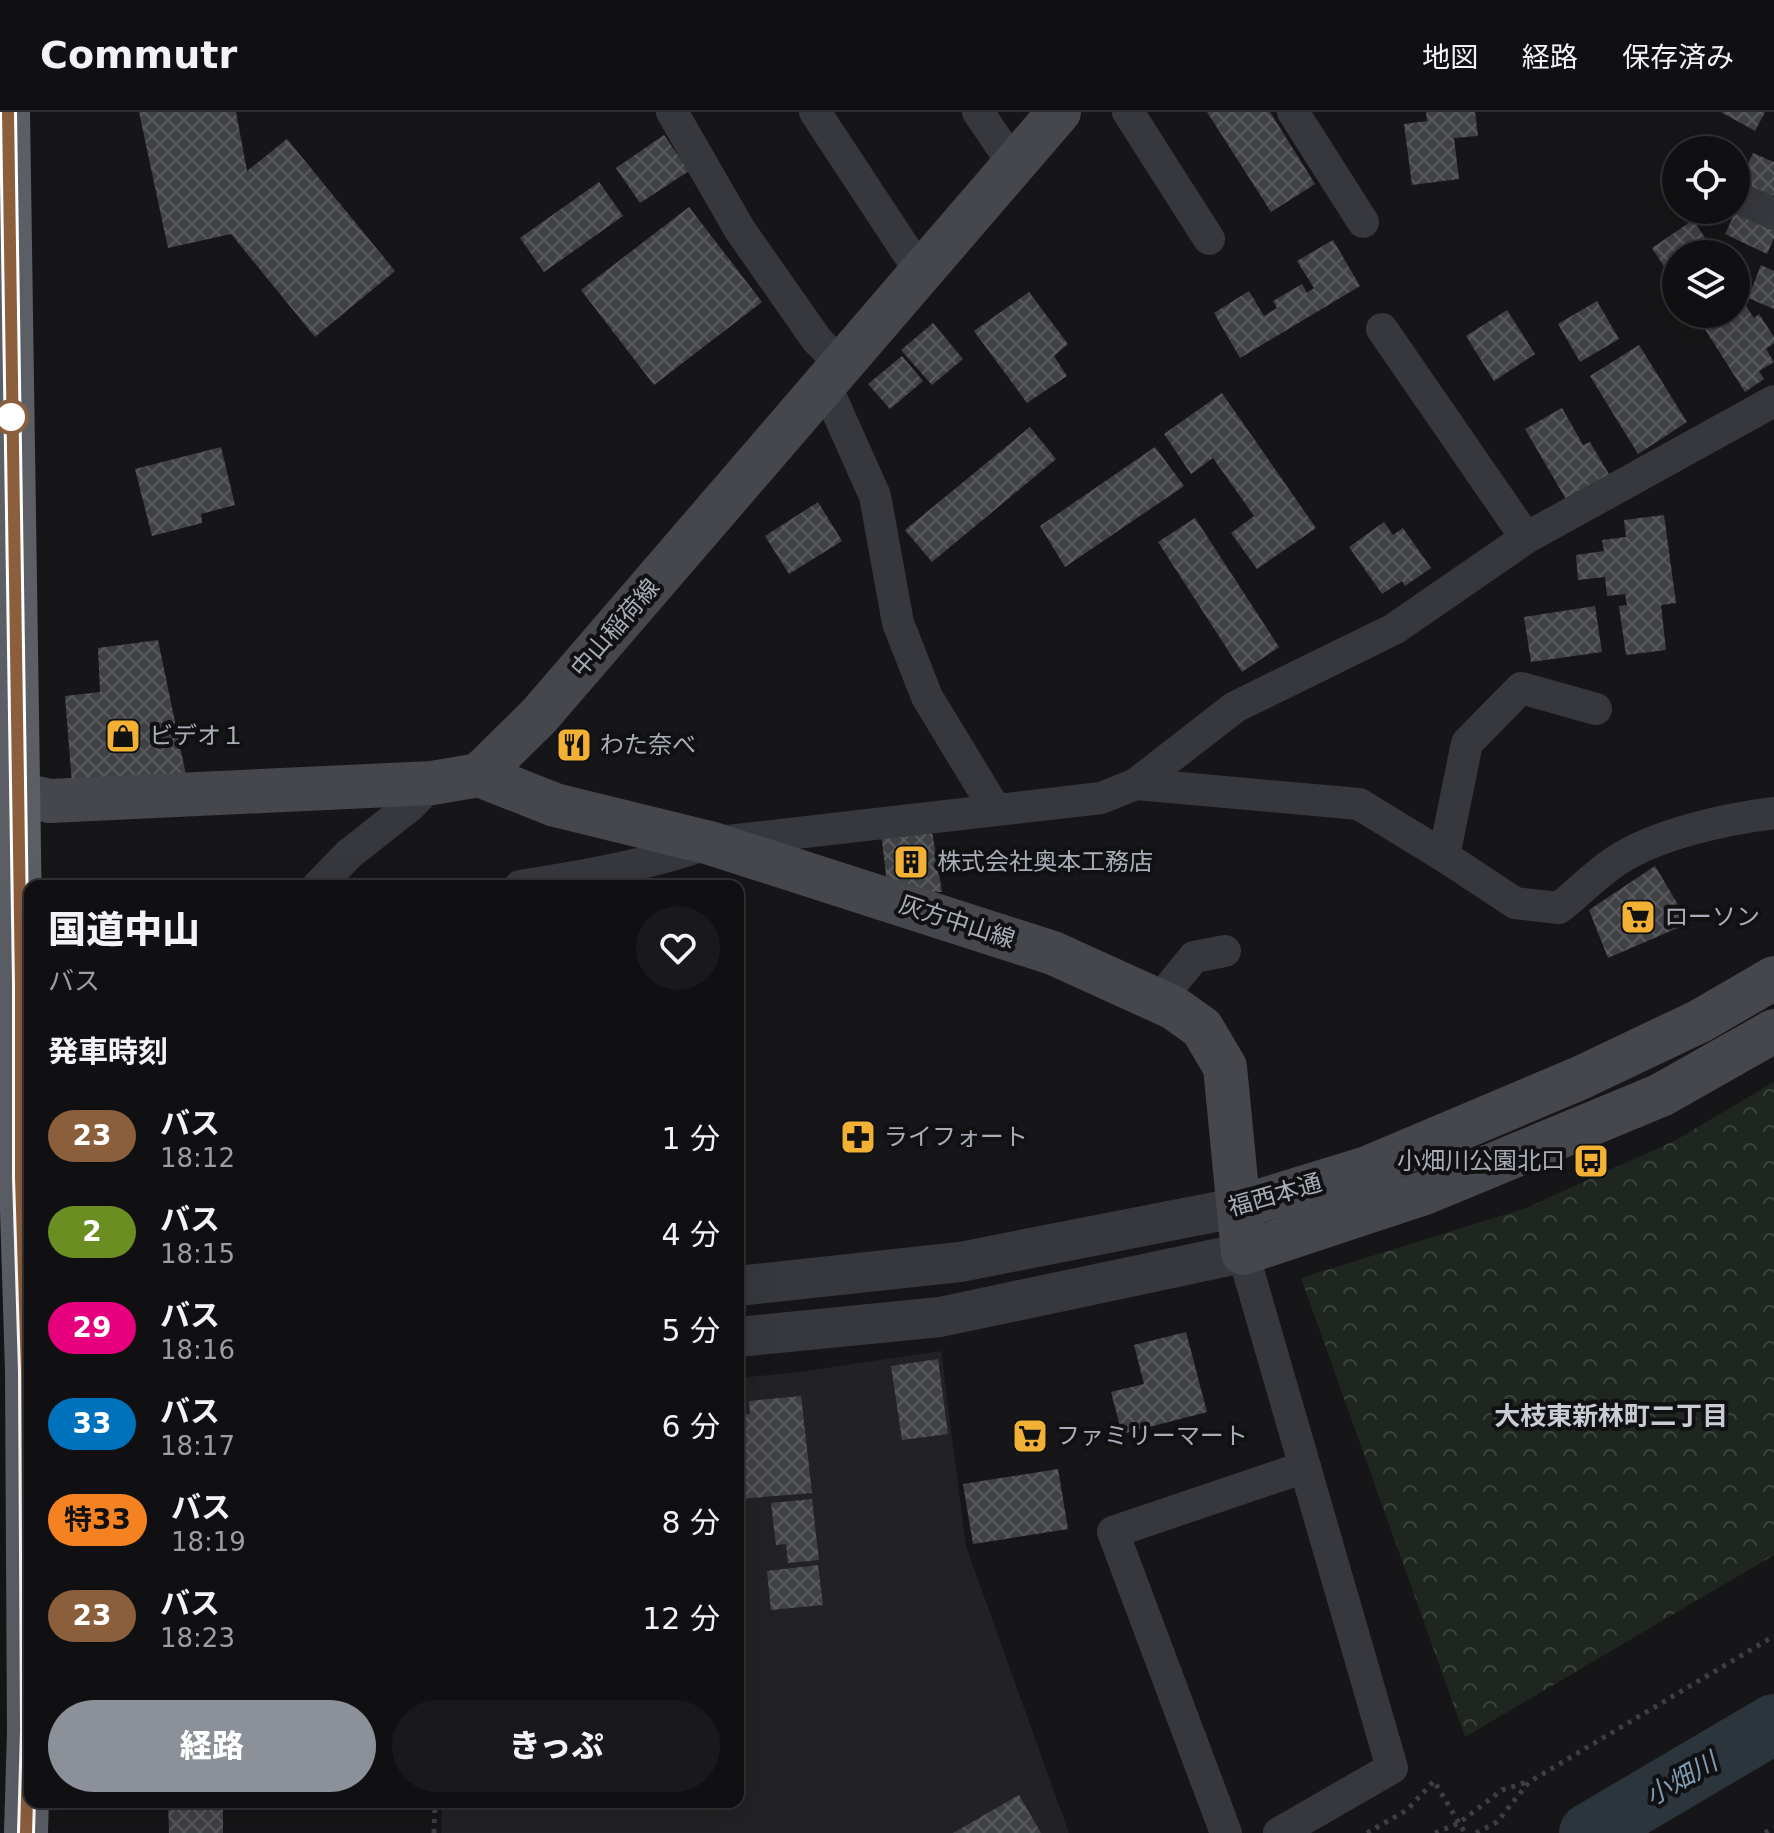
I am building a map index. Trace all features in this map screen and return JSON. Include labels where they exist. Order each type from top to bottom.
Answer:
[{"type":"highway","points":[[8,112],[9,791],[24,1076]]},
{"type":"highway","points":[[24,1111],[18,1386],[24,1574]]},
{"type":"highway","points":[[26,1833],[27,1808]]},
{"type":"main road","name":"中山稲荷線","points":[[479,775],[539,716],[1059,112]]},
{"type":"main road","points":[[9,791],[50,801],[432,783],[479,775]]},
{"type":"main road","name":"灰方中山線","points":[[479,775],[555,805],[710,843],[1053,953],[1174,1008],[1202,1028],[1225,1067],[1243,1253]]},
{"type":"main road","name":"福西本通","points":[[1240,1207],[1367,1168],[1580,1078],[1700,1021],[1774,978]]},
{"type":"main road","name":"福西本通","points":[[1243,1253],[1427,1192],[1661,1095],[1774,1031]]},
{"type":"street","points":[[815,112],[921,273]]},
{"type":"street","points":[[978,112],[1014,165]]},
{"type":"street","points":[[1128,112],[1209,239]]},
{"type":"street","points":[[1293,112],[1363,222]]},
{"type":"street","points":[[675,113],[740,230],[817,340],[834,374],[875,496],[898,623],[927,697],[995,809]]},
{"type":"street","points":[[1750,203],[1774,214]]},
{"type":"street","points":[[1382,329],[1526,538]]},
{"type":"street","points":[[559,880],[669,858],[710,843],[1101,798],[1136,784],[1235,707],[1394,629],[1526,538],[1774,401]]},
{"type":"street","points":[[1444,856],[1467,743],[1521,688],[1596,709]]},
{"type":"street","points":[[324,880],[349,854],[410,806],[432,783]]},
{"type":"street","points":[[1136,784],[1359,804],[1515,903],[1559,908],[1617,860],[1675,834],[1774,813]]},
{"type":"street","points":[[1159,1000],[1194,957],[1225,951]]},
{"type":"street","name":"福西本通","points":[[744,1285],[960,1262],[1240,1207]]},
{"type":"street","points":[[1243,1253],[1392,1768],[1279,1833]]},
{"type":"street","name":"福西本通","points":[[744,1336],[940,1317],[1243,1253]]},
{"type":"street","points":[[1226,1833],[1113,1532],[1305,1467]]},
{"type":"path","points":[[1435,1833],[1459,1823],[1502,1790],[1529,1782],[1774,1636]]},
{"type":"path","points":[[1367,1833],[1407,1810],[1434,1781],[1465,1833]]},
{"type":"path","points":[[1476,1833],[1497,1822],[1529,1782]]},
{"type":"path","points":[[434,1833],[435,1808]]},
{"type":"path","points":[[1765,1833],[1774,1828]]},
{"type":"shaded area","points":[[941,1351],[966,1546],[1069,1833],[441,1833],[442,1808],[744,1808],[744,1377]]},
{"type":"green space","points":[[1774,1082],[1774,1555],[1465,1737],[1301,1278],[1526,1208],[1676,1140]]},
{"type":"building","points":[[139,112],[236,112],[247,171],[287,139],[395,271],[315,337],[231,234],[168,248]]},
{"type":"building","points":[[1207,112],[1270,112],[1315,184],[1271,212]]},
{"type":"building","points":[[1426,112],[1475,112],[1478,136],[1454,138],[1459,179],[1412,185],[1404,124],[1427,121]]},
{"type":"building","points":[[1721,112],[1765,112],[1755,131]]},
{"type":"building","points":[[664,135],[689,171],[640,203],[616,168]]},
{"type":"building","points":[[1753,153],[1774,162],[1774,194],[1771,200],[1750,190],[1750,159]]},
{"type":"building","points":[[599,182],[623,216],[544,272],[520,238]]},
{"type":"building","points":[[689,207],[762,302],[654,385],[581,290]]},
{"type":"building","points":[[1750,209],[1774,220],[1774,238],[1767,254],[1750,246],[1750,240],[1738,240],[1725,234],[1730,224],[1750,224]]},
{"type":"building","points":[[1687,224],[1696,224],[1707,240],[1664,240]]},
{"type":"building","points":[[1333,240],[1360,286],[1240,358],[1214,313],[1249,291],[1264,316],[1277,308],[1273,301],[1302,284],[1307,293],[1314,288],[1297,261]]},
{"type":"building","points":[[1662,241],[1662,263],[1652,248]]},
{"type":"building","points":[[1761,265],[1774,271],[1774,309],[1750,299]]},
{"type":"building","points":[[1029,292],[1068,344],[1054,356],[1067,376],[1027,403],[974,331]]},
{"type":"building","points":[[1597,301],[1619,339],[1580,362],[1558,324]]},
{"type":"building","points":[[1507,310],[1535,354],[1494,381],[1466,336]]},
{"type":"building","points":[[1750,312],[1754,318],[1759,314],[1774,337],[1774,343],[1766,349],[1774,362],[1759,371],[1764,379],[1745,392],[1704,328],[1750,328]]},
{"type":"building","points":[[933,323],[963,359],[932,385],[901,350]]},
{"type":"building","points":[[1639,345],[1687,422],[1638,454],[1590,376]]},
{"type":"building","points":[[902,356],[923,381],[890,409],[868,384]]},
{"type":"building","points":[[1222,393],[1316,528],[1257,569],[1231,533],[1254,516],[1213,458],[1191,474],[1164,434]]},
{"type":"building","points":[[1562,408],[1583,445],[1590,442],[1610,476],[1567,501],[1525,429]]},
{"type":"building","points":[[1030,427],[1056,459],[932,562],[905,530]]},
{"type":"building","points":[[221,447],[235,505],[201,514],[202,523],[152,536],[135,469]]},
{"type":"building","points":[[1155,447],[1184,486],[1065,567],[1040,526]]},
{"type":"building","points":[[818,502],[842,541],[789,574],[765,536]]},
{"type":"building","points":[[1664,515],[1676,603],[1661,605],[1666,650],[1626,655],[1619,606],[1627,605],[1625,594],[1607,596],[1605,577],[1578,580],[1576,555],[1604,551],[1602,540],[1626,537],[1624,520]]},
{"type":"building","points":[[1195,518],[1279,647],[1242,672],[1158,542]]},
{"type":"building","points":[[1384,522],[1393,535],[1403,528],[1431,568],[1405,586],[1402,581],[1382,594],[1349,547]]},
{"type":"building","points":[[1595,606],[1602,652],[1531,662],[1524,617]]},
{"type":"building","name":"ビデオ１","points":[[158,640],[186,775],[72,784],[65,696],[100,692],[98,648]]},
{"type":"building","name":"株式会社奥本工務店","points":[[932,831],[942,892],[888,892],[881,832]]},
{"type":"building","name":"ローソン","points":[[1655,866],[1689,923],[1608,958],[1589,910]]},
{"type":"building","points":[[1186,1332],[1207,1412],[1122,1434],[1111,1392],[1144,1384],[1134,1345]]},
{"type":"building","points":[[938,1359],[948,1434],[902,1440],[891,1366]]},
{"type":"building","points":[[801,1396],[812,1493],[744,1499],[744,1414],[750,1414],[749,1401]]},
{"type":"building","points":[[1058,1469],[1068,1529],[973,1544],[963,1484]]},
{"type":"building","points":[[812,1499],[819,1560],[788,1563],[786,1544],[776,1545],[771,1503]]},
{"type":"building","points":[[818,1565],[823,1605],[771,1610],[767,1571]]},
{"type":"building","points":[[1019,1795],[1041,1833],[953,1833]]},
{"type":"building","points":[[168,1808],[223,1808],[223,1833],[169,1833]]},
{"type":"waterway","name":"小畑川","points":[[1589,1833],[1774,1724]]},
{"type":"bus line","name":"23","points":[[8,112],[24,1251]]},
{"type":"bus line","name":"23","points":[[26,1833],[27,1808]]},
{"type":"place","name":"ビデオ１","points":[[123,736]]},
{"type":"place","name":"わた奈べ","points":[[574,745]]},
{"type":"place","name":"株式会社奥本工務店","points":[[911,862]]},
{"type":"place","name":"ローソン","points":[[1638,917]]},
{"type":"place","name":"ライフォート","points":[[858,1137]]},
{"type":"place","name":"小畑川公園北口","points":[[1591,1161]]},
{"type":"place","name":"ファミリーマート","points":[[1030,1436]]},
{"type":"district","name":"大枝東新林町二丁目","points":[[1611,1416]]}]
